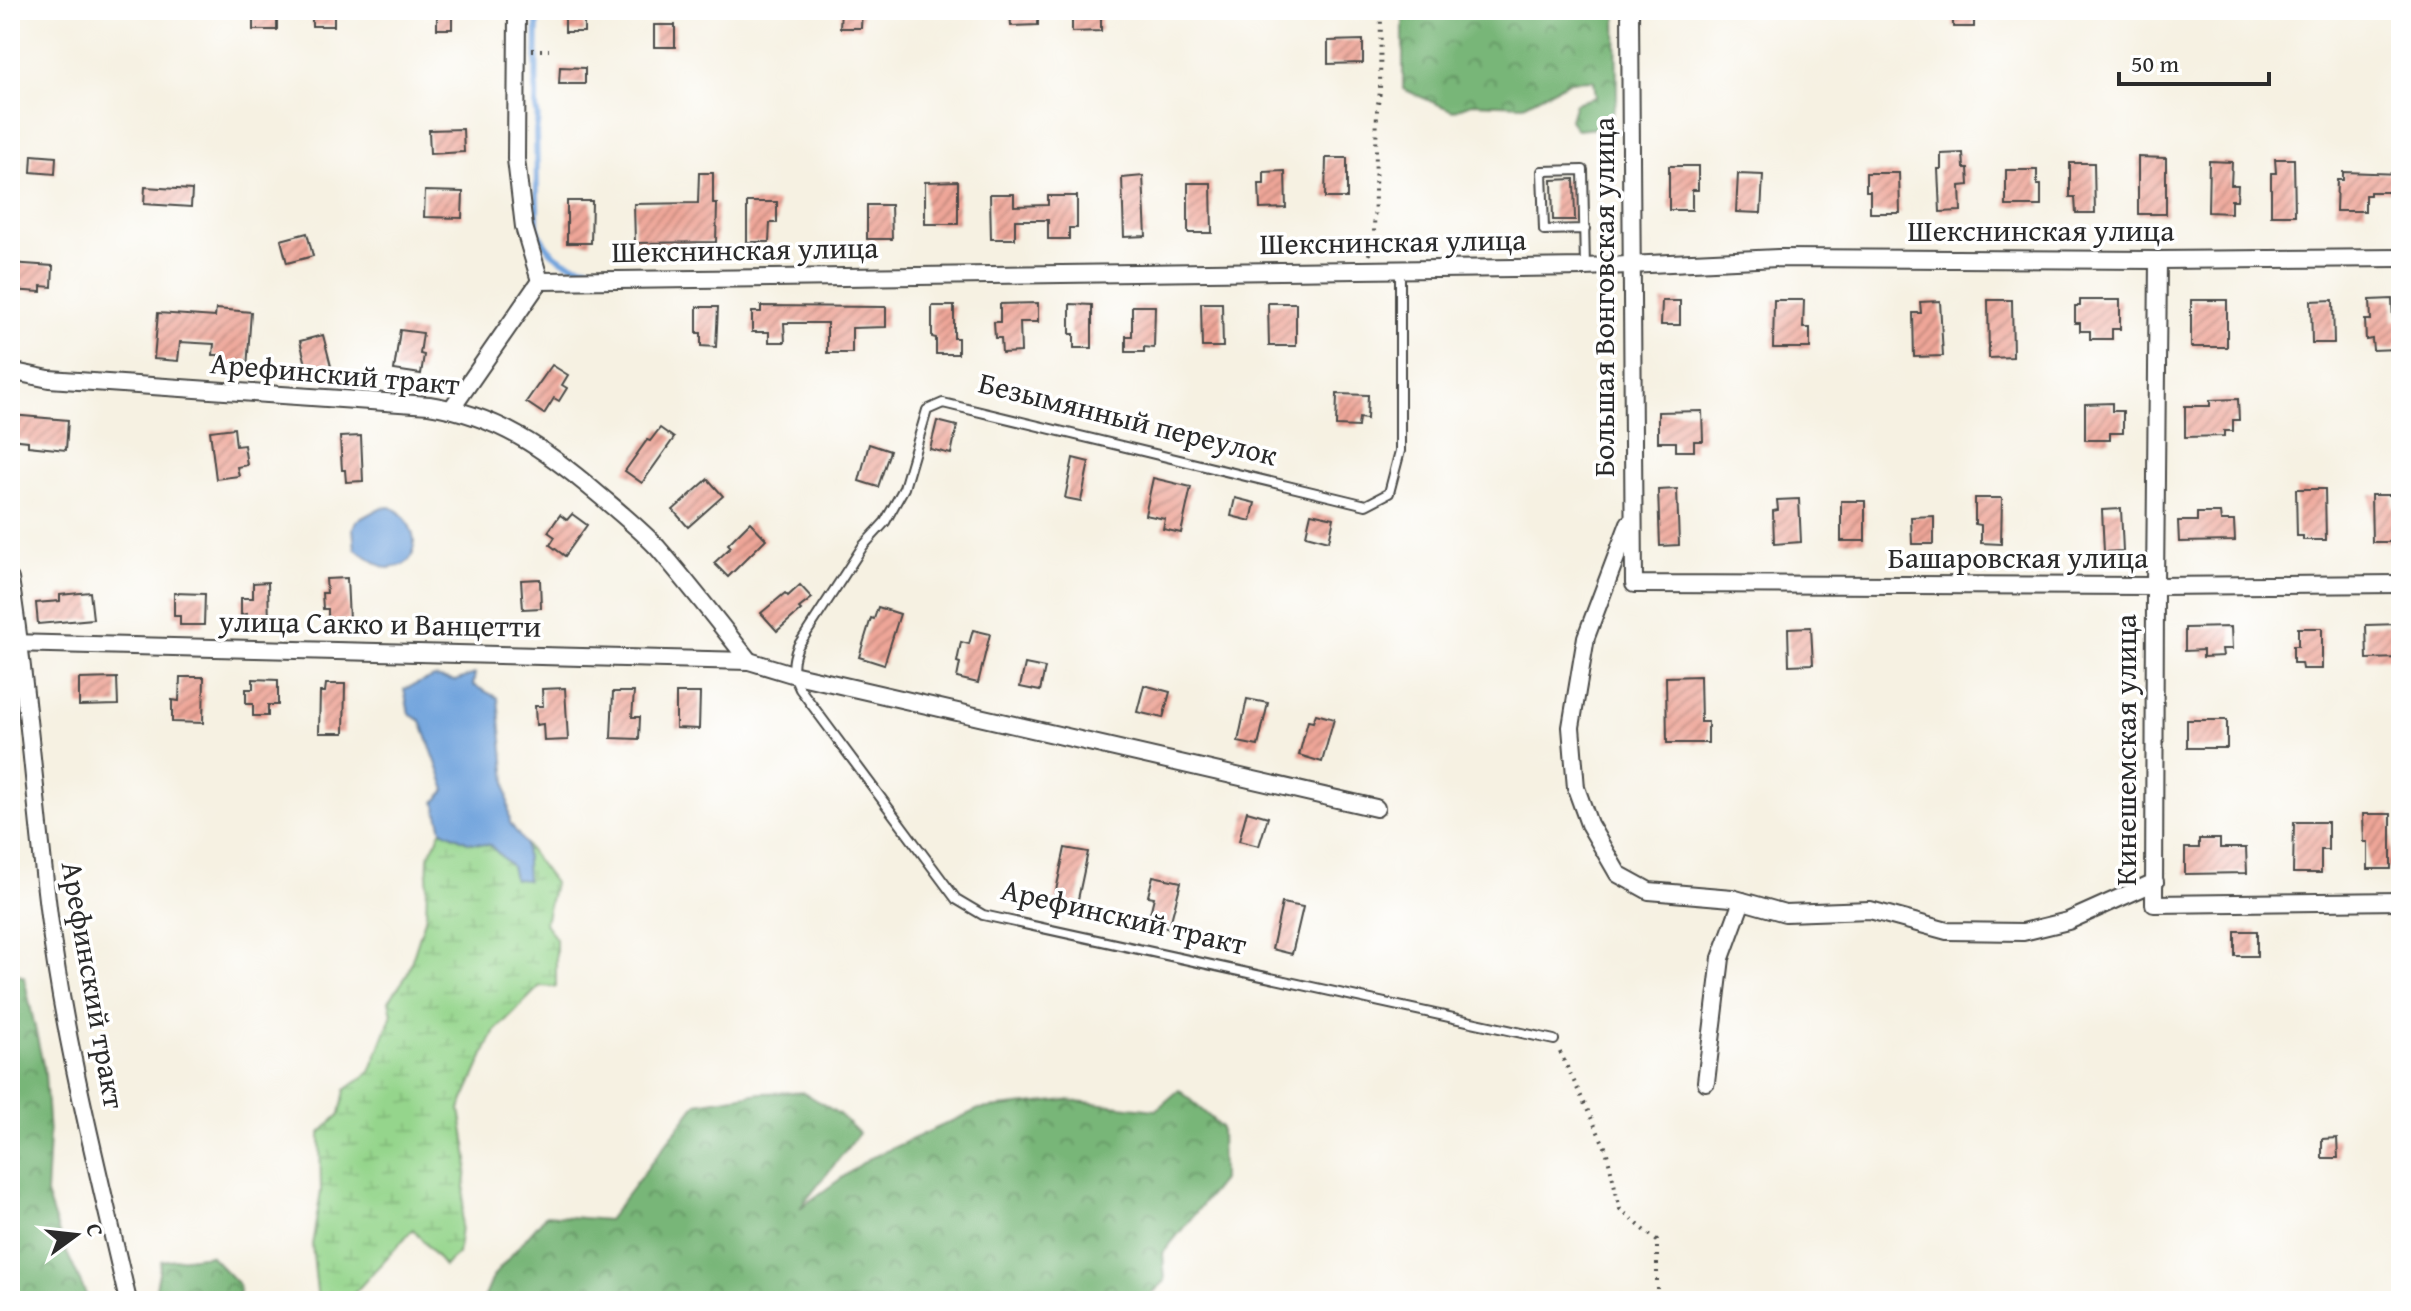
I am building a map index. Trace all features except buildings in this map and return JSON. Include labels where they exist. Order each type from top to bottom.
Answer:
[{"type":"street","points":[[452,408],[540,281],[524,227],[516,159],[517,10]]},
{"type":"street","name":"Большая Вонговская улица","points":[[1630,10],[1634,584]]},
{"type":"street","name":"Шекснинская улица","points":[[540,281],[1585,267],[1778,258],[2401,258]]},
{"type":"street","name":"Кинешемская улица","points":[[2158,260],[2154,904],[2401,901]]},
{"type":"street","name":"Арефинский тракт","points":[[10,371],[49,379],[413,403],[452,408],[489,420],[540,448],[578,477],[656,547],[749,661]]},
{"type":"street","points":[[1634,512],[1586,637],[1571,727],[1576,788],[1589,824],[1618,874],[1649,891],[1732,898],[1785,913],[1870,910],[1947,931],[2023,932],[2068,921],[2155,882]]},
{"type":"street","name":"Арефинский тракт","points":[[10,579],[49,918],[75,1068],[128,1301]]},
{"type":"street","name":"Башаровская улица","points":[[1634,584],[2401,584]]},
{"type":"street","name":"улица Сакко и Ванцетти","points":[[15,643],[749,661]]},
{"type":"street","points":[[749,661],[792,674],[1376,808]]},
{"type":"street","points":[[1706,1082],[1721,958],[1742,901]]},
{"type":"lane","points":[[1585,229],[1544,230],[1542,171],[1583,170],[1585,229],[1585,267]]},
{"type":"lane","name":"Безымянный переулок","points":[[792,674],[792,660],[798,646],[863,546],[885,522],[904,488],[927,410],[943,403],[1366,505],[1389,493],[1400,451],[1400,270]]},
{"type":"lane","name":"Арефинский тракт","points":[[792,674],[956,899],[983,915],[1554,1040]]},
{"type":"path","points":[[1365,270],[1374,232],[1381,10]]},
{"type":"path","points":[[532,50],[549,50]]},
{"type":"path","points":[[1554,1040],[1606,1149],[1620,1209],[1657,1241],[1657,1301]]},
{"type":"green space","points":[[1413,10],[1616,10],[1617,99],[1607,127],[1577,130],[1570,120],[1575,103],[1596,97],[1594,80],[1570,81],[1524,105],[1472,103],[1453,111],[1403,89],[1403,19]]},
{"type":"green space","points":[[442,830],[468,842],[490,845],[526,880],[525,844],[554,883],[545,923],[556,939],[556,987],[540,986],[494,1032],[460,1109],[468,1158],[458,1254],[444,1266],[413,1229],[347,1301],[318,1301],[312,1245],[321,1192],[320,1133],[340,1114],[345,1090],[370,1072],[392,1014],[389,1001],[407,975],[426,916],[428,857]]},
{"type":"green space","points":[[10,971],[24,977],[45,1074],[49,1136],[46,1194],[62,1242],[89,1301],[10,1301]]},
{"type":"green space","points":[[1179,1090],[1221,1127],[1222,1180],[1163,1253],[1165,1281],[1144,1301],[483,1301],[494,1275],[546,1215],[608,1220],[697,1103],[761,1093],[803,1092],[839,1114],[859,1133],[800,1208],[868,1159],[979,1109],[1067,1100],[1156,1110]]},
{"type":"green space","points":[[210,1255],[239,1285],[240,1301],[157,1301],[155,1294],[161,1261]]},
{"type":"water","points":[[390,507],[406,519],[414,539],[414,549],[405,564],[388,568],[355,549],[353,528],[356,521],[380,508]]},
{"type":"water","points":[[475,674],[473,685],[498,698],[510,823],[525,844],[527,880],[514,879],[511,866],[490,845],[468,842],[442,830],[435,802],[446,790],[421,721],[409,714],[404,689],[434,677],[455,681]]},
{"type":"waterway","points":[[537,10],[537,227],[550,250],[568,263],[617,269]]}]
